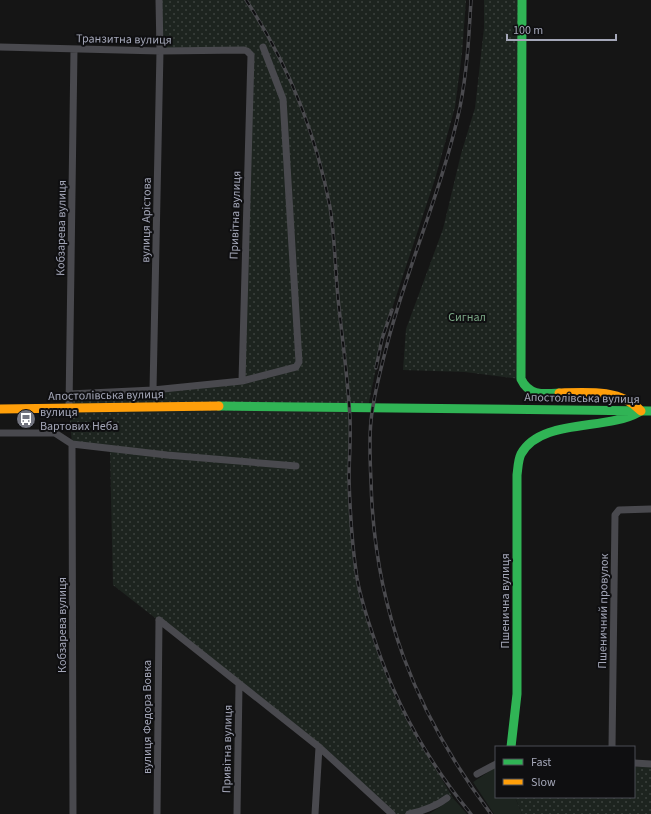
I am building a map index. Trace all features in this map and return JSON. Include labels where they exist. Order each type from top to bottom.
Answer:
[{"type":"street","name":"вулиця Арістова","points":[[153,390],[160,51],[159,0]]},
{"type":"street","points":[[522,0],[521,379],[529,391],[538,394],[603,393],[622,397],[632,402],[641,411]]},
{"type":"street","name":"Транзитна вулиця","points":[[0,47],[160,51],[248,51]]},
{"type":"street","points":[[69,394],[153,390],[242,381],[296,367],[299,362],[283,99],[263,47]]},
{"type":"street","name":"Кобзарева вулиця","points":[[69,408],[74,49]]},
{"type":"street","name":"Привітна вулиця","points":[[242,381],[251,55],[248,51]]},
{"type":"street","name":"Апостолівська вулиця","points":[[4,409],[204,406],[651,411]]},
{"type":"street","name":"Пшенична вулиця","points":[[511,746],[517,694],[517,481],[521,455],[529,444],[542,436],[565,430],[624,419],[641,411]]},
{"type":"street","points":[[0,434],[55,433],[69,441],[167,455],[296,466]]},
{"type":"street","name":"Кобзарева вулиця","points":[[69,441],[73,814]]},
{"type":"street","name":"Пшеничний провулок","points":[[612,746],[615,515],[619,510],[651,509]]},
{"type":"street","name":"вулиця Федора Вовка","points":[[158,814],[159,620],[239,685]]},
{"type":"street","points":[[239,685],[319,746],[392,814]]},
{"type":"street","name":"Привітна вулиця","points":[[237,814],[239,685]]},
{"type":"street","points":[[315,814],[319,746]]},
{"type":"street","points":[[635,763],[651,764]]},
{"type":"street","points":[[477,774],[495,765]]},
{"type":"street","points":[[408,814],[433,806],[447,798]]},
{"type":"green space","points":[[159,0],[466,0],[462,53],[455,107],[435,179],[382,339],[368,407],[349,407],[349,480],[352,530],[357,579],[363,609],[372,637],[395,693],[453,798],[409,814],[392,814],[319,746],[113,585],[110,451],[72,444],[69,408],[77,393],[242,381],[251,55],[248,51],[160,51]]},
{"type":"green space","name":"Сигнал","points":[[484,0],[522,0],[521,379],[465,372],[403,370],[406,329],[443,229],[461,154],[475,108],[484,28]]},
{"type":"green space","points":[[635,767],[651,767],[651,814],[522,814],[515,798],[635,798]]},
{"type":"green space","points":[[495,768],[495,798],[515,798],[522,814],[494,814],[473,782]]},
{"type":"green space","points":[[453,798],[467,814],[429,814]]},
{"type":"railway","points":[[246,0],[274,48],[298,99],[317,153],[330,207],[349,404],[349,479],[354,554],[357,578],[363,602],[383,665],[403,710],[427,753],[455,794],[471,814]]},
{"type":"railway","points":[[471,0],[466,67],[460,107],[445,166],[396,312],[383,360],[372,412],[370,458],[374,528],[380,572],[390,616],[420,698],[464,776],[491,814]]},
{"type":"railway","points":[[376,368],[382,339],[392,310]]},
{"type":"traffic: fast","points":[[522,0],[521,379],[524,385],[537,393],[559,393]]},
{"type":"traffic: fast","points":[[219,406],[651,411]]},
{"type":"traffic: fast","points":[[511,746],[517,694],[517,475],[520,456],[530,443],[543,435],[558,430],[609,422],[625,418],[639,412]]},
{"type":"traffic: slow","points":[[559,393],[592,392],[614,395],[633,404],[641,411]]},
{"type":"traffic: slow","points":[[0,409],[219,406]]},
{"type":"place","name":"вулиця Вартових Неба","points":[[26,419]]}]
